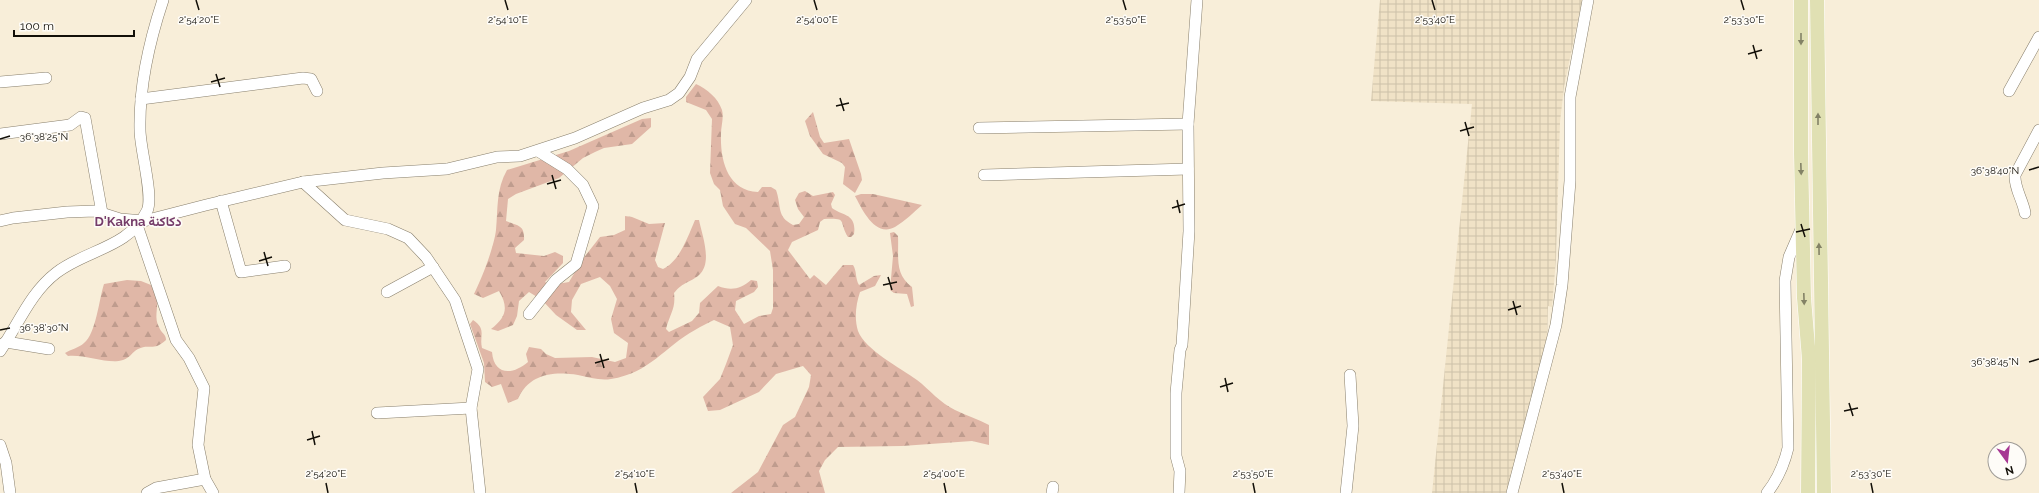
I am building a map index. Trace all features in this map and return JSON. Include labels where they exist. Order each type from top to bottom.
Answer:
[{"type":"main road","points":[[1801,0],[1801,152],[1804,298],[1809,359],[1808,493]]},
{"type":"main road","points":[[1817,0],[1824,493]]},
{"type":"main road","points":[[1806,331],[1821,330]]},
{"type":"street","points":[[2,346],[19,322],[27,305],[56,272],[129,234],[148,210],[148,193],[140,131],[141,99],[146,60],[163,0]]},
{"type":"street","points":[[0,221],[13,218],[67,212],[96,211],[138,223],[221,201],[303,182],[383,173],[447,169],[497,157],[520,156],[538,151],[575,138],[643,108],[669,100],[679,93],[690,77],[697,59],[746,0]]},
{"type":"street","points":[[1179,493],[1180,471],[1176,456],[1176,393],[1183,329],[1189,230],[1188,124],[1197,0]]},
{"type":"street","points":[[1512,493],[1556,325],[1562,285],[1570,181],[1570,97],[1588,0]]},
{"type":"street","points":[[2008,91],[2039,37]]},
{"type":"street","points":[[0,82],[46,78]]},
{"type":"street","points":[[141,99],[303,78],[311,80],[317,91]]},
{"type":"street","points":[[0,134],[70,125],[81,117],[85,118],[102,213]]},
{"type":"street","points":[[979,128],[1188,124]]},
{"type":"street","points":[[2025,213],[2015,181],[2015,175],[2039,130]]},
{"type":"street","points":[[529,314],[556,280],[576,264],[593,206],[583,185],[567,169],[538,151]]},
{"type":"street","points":[[984,175],[1188,169]]},
{"type":"street","points":[[303,182],[345,220],[388,229],[408,238],[426,257],[455,300],[478,369],[471,408],[480,493]]},
{"type":"street","points":[[221,201],[241,272],[285,266]]},
{"type":"street","points":[[138,223],[176,340],[190,358],[204,388],[198,445],[205,479],[213,493]]},
{"type":"street","points":[[1768,493],[1785,463],[1788,448],[1785,280],[1789,257],[1803,225]]},
{"type":"street","points":[[387,292],[433,267]]},
{"type":"street","points":[[2,346],[48,349]]},
{"type":"street","points":[[1346,493],[1352,426],[1350,376]]},
{"type":"street","points":[[377,412],[471,408]]},
{"type":"street","points":[[0,445],[8,474],[10,493]]},
{"type":"street","points":[[147,493],[156,488],[205,479]]},
{"type":"shaded area","points":[[1380,0],[1582,0],[1564,87],[1560,122],[1556,259],[1552,307],[1548,306],[1547,348],[1512,493],[1432,493],[1472,104],[1371,101]]},
{"type":"green space","points":[[696,84],[712,94],[722,110],[721,144],[724,164],[728,173],[739,186],[758,192],[762,187],[771,187],[776,190],[780,210],[784,218],[793,225],[799,224],[804,217],[798,209],[795,200],[799,193],[805,191],[813,196],[833,192],[835,195],[831,204],[832,208],[851,219],[854,227],[854,234],[851,237],[848,237],[840,220],[824,219],[820,222],[818,230],[792,242],[788,250],[810,279],[814,275],[826,285],[843,265],[853,265],[859,285],[874,276],[881,275],[875,286],[860,292],[856,311],[856,321],[858,331],[862,338],[876,352],[917,380],[945,404],[989,425],[989,445],[972,441],[902,446],[838,447],[825,460],[819,471],[825,493],[731,493],[758,472],[783,425],[795,417],[809,387],[811,375],[803,366],[776,374],[759,392],[720,410],[708,411],[703,397],[720,379],[733,345],[730,327],[714,320],[684,337],[647,365],[625,376],[603,380],[578,375],[551,374],[535,379],[528,384],[518,399],[508,403],[501,384],[492,387],[485,382],[484,363],[470,324],[473,320],[480,326],[482,333],[482,348],[492,352],[496,366],[505,371],[511,371],[528,362],[526,354],[529,347],[541,349],[546,354],[555,358],[592,357],[615,362],[626,358],[628,343],[614,333],[611,319],[617,299],[610,286],[600,277],[581,284],[572,300],[571,312],[586,330],[577,330],[556,315],[542,300],[529,292],[519,301],[517,316],[513,325],[498,331],[491,329],[503,316],[505,307],[502,297],[499,291],[483,298],[474,294],[493,245],[496,230],[499,192],[503,177],[507,170],[569,151],[642,119],[651,118],[651,127],[632,144],[604,148],[583,158],[559,178],[516,194],[508,199],[506,221],[520,227],[524,235],[524,240],[515,248],[516,253],[544,256],[555,252],[563,256],[563,263],[545,282],[551,285],[569,282],[582,260],[600,237],[614,235],[625,230],[625,216],[632,217],[649,224],[665,223],[655,260],[658,267],[663,269],[679,254],[695,220],[699,220],[706,256],[703,270],[693,280],[681,286],[674,293],[673,307],[666,329],[669,332],[692,321],[699,313],[700,303],[718,286],[732,289],[740,287],[751,280],[757,281],[758,287],[754,292],[736,301],[735,310],[744,324],[759,316],[771,314],[773,308],[773,270],[770,251],[746,228],[735,224],[723,206],[720,190],[714,184],[710,173],[712,119],[706,110],[686,102],[686,97]]},
{"type":"green space","points":[[813,112],[820,137],[824,143],[849,139],[862,180],[855,193],[843,184],[845,167],[842,163],[823,154],[810,136],[805,121]]},
{"type":"green space","points":[[861,194],[873,194],[922,205],[895,227],[881,229],[870,220],[861,208],[855,196]]},
{"type":"green space","points":[[894,232],[898,236],[898,257],[900,270],[906,282],[912,287],[914,306],[911,307],[907,294],[894,293],[890,290],[893,256],[890,233]]},
{"type":"green space","points":[[127,280],[141,281],[151,285],[157,300],[156,317],[166,340],[158,346],[142,347],[125,359],[117,361],[82,356],[68,356],[65,353],[82,345],[91,332],[97,316],[104,284]]},
{"type":"district","name":"D'Kakna دكاكنة","points":[[138,221]]}]
